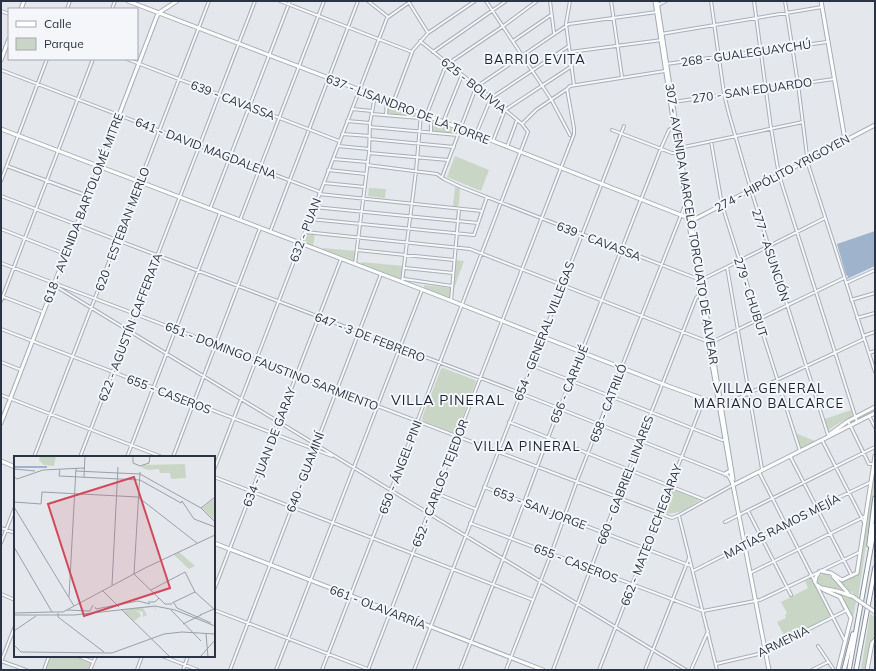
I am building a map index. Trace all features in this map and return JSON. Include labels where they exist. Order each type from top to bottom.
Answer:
[{"type":"highway","points":[[869,558],[869,536],[875,498]]},
{"type":"highway","points":[[849,670],[875,525]]},
{"type":"highway","points":[[857,670],[875,568]]},
{"type":"highway","points":[[844,670],[860,608]]},
{"type":"main road","name":"637 - LISANDRO DE LA TORRE","points":[[128,1],[476,134],[689,218]]},
{"type":"main road","points":[[159,13],[177,1]]},
{"type":"main road","name":"307 - AVENIDA MARCELO TORCUATO DE ALVEAR","points":[[656,1],[689,218]]},
{"type":"main road","points":[[821,1],[845,140]]},
{"type":"main road","name":"618 - AVENIDA BARTOLOMÉ MITRE","points":[[1,423],[138,64],[159,13]]},
{"type":"main road","points":[[1,60],[8,42]]},
{"type":"main road","name":"274 - HIPÓLITO YRIGOYEN","points":[[689,218],[695,219],[875,125]]},
{"type":"main road","points":[[1,129],[341,259],[403,281],[462,306],[720,405]]},
{"type":"main road","name":"307 - AVENIDA MARCELO TORCUATO DE ALVEAR","points":[[678,151],[709,341],[733,475],[733,485]]},
{"type":"main road","points":[[769,670],[733,485],[822,439],[856,416],[875,407]]},
{"type":"main road","points":[[828,435],[875,413]]},
{"type":"main road","name":"307 - AVENIDA MARCELO TORCUATO DE ALVEAR","points":[[726,440],[733,485]]},
{"type":"main road","points":[[838,670],[851,621],[850,616],[840,597],[816,584],[816,577],[820,571],[831,573],[842,580],[852,576],[858,571],[865,523],[864,517],[875,456]]},
{"type":"main road","points":[[1,461],[14,467]]},
{"type":"main road","points":[[725,474],[730,471]]},
{"type":"main road","name":"661 - OLAVARRÍA","points":[[215,543],[543,670]]},
{"type":"main road","points":[[831,573],[852,596],[875,612]]},
{"type":"main road","points":[[820,587],[852,596]]},
{"type":"main road","points":[[867,670],[872,643],[875,640]]},
{"type":"street","name":"620 - ESTEBAN MERLO","points":[[34,456],[209,1]]},
{"type":"street","name":"622 - AGUSTÍN CAFFERATA","points":[[80,456],[255,1]]},
{"type":"street","points":[[280,1],[412,52]]},
{"type":"street","points":[[210,209],[290,1]]},
{"type":"street","points":[[240,220],[324,1]]},
{"type":"street","points":[[270,232],[358,1]]},
{"type":"street","points":[[368,1],[388,17]]},
{"type":"street","points":[[409,1],[428,33]]},
{"type":"street","name":"632 - PUAN","points":[[215,467],[378,39],[388,17],[409,1]]},
{"type":"street","points":[[392,103],[412,52],[420,41],[428,33],[475,1]]},
{"type":"street","points":[[486,1],[551,99],[570,135]]},
{"type":"street","points":[[433,52],[506,1]]},
{"type":"street","points":[[426,116],[445,66],[538,1]]},
{"type":"street","points":[[550,1],[554,34]]},
{"type":"street","points":[[570,1],[566,26],[574,85]]},
{"type":"street","points":[[611,1],[622,77]]},
{"type":"street","points":[[656,6],[666,1]]},
{"type":"street","name":"277 - ASUNCIÓN","points":[[711,1],[724,94],[735,136],[828,435]]},
{"type":"street","points":[[754,1],[767,88],[771,128],[779,175],[857,422]]},
{"type":"street","points":[[785,1],[798,84],[807,160],[875,372]]},
{"type":"street","points":[[660,34],[822,7]]},
{"type":"street","points":[[442,177],[477,87],[566,26],[657,12]]},
{"type":"street","points":[[512,42],[551,14]]},
{"type":"street","points":[[570,52],[661,40]]},
{"type":"street","name":"625 - BOLIVIA","points":[[420,41],[527,129]]},
{"type":"street","name":"268 - GUALEGUAYCHÚ","points":[[665,64],[828,42]]},
{"type":"street","points":[[476,134],[491,98],[569,46]]},
{"type":"street","points":[[1,181],[48,60]]},
{"type":"street","points":[[1,301],[93,60]]},
{"type":"street","name":"639 - CAVASSA","points":[[129,60],[340,141]]},
{"type":"street","points":[[493,141],[505,110],[572,66]]},
{"type":"street","name":"641 - DAVID MAGDALENA","points":[[1,70],[119,114],[320,193],[482,211]]},
{"type":"street","points":[[522,124],[536,110],[570,86],[666,71]]},
{"type":"street","points":[[443,122],[462,75]]},
{"type":"street","name":"270 - SAN EDUARDO","points":[[671,102],[834,79]]},
{"type":"street","name":"652 - CARLOS TEJEDOR","points":[[369,670],[390,611],[571,140],[574,131],[567,89]]},
{"type":"street","points":[[355,264],[364,199],[369,152],[370,123],[374,96]]},
{"type":"street","points":[[386,115],[387,101]]},
{"type":"street","points":[[352,109],[386,115],[420,118]]},
{"type":"street","points":[[421,114],[403,281],[452,286]]},
{"type":"street","points":[[431,118],[431,132]]},
{"type":"street","points":[[507,146],[517,120]]},
{"type":"street","points":[[347,121],[370,123]]},
{"type":"street","points":[[612,130],[674,153],[710,142],[803,122]]},
{"type":"street","name":"654 - GENERAL VILLEGAS","points":[[414,670],[624,126]]},
{"type":"street","name":"656 - CARHUÉ","points":[[460,670],[504,559],[537,466],[668,130],[675,126]]},
{"type":"street","points":[[370,127],[458,135]]},
{"type":"street","name":"650 - ÁNGEL PINI","points":[[322,670],[528,134],[527,129]]},
{"type":"street","points":[[342,134],[370,136]]},
{"type":"street","points":[[370,139],[454,147]]},
{"type":"street","name":"279 - CHUBUT","points":[[710,142],[722,205],[800,451]]},
{"type":"street","points":[[338,146],[369,149]]},
{"type":"street","points":[[369,152],[448,160]]},
{"type":"street","points":[[333,159],[368,162]]},
{"type":"street","name":"639 - CAVASSA","points":[[367,165],[439,174],[446,181],[699,279]]},
{"type":"street","points":[[7,166],[88,196]]},
{"type":"street","points":[[328,170],[366,174]]},
{"type":"street","points":[[324,183],[365,187]]},
{"type":"street","name":"647 - 3 DE FEBRERO","points":[[1,196],[76,226],[480,378],[725,474]]},
{"type":"street","points":[[310,219],[409,230],[474,235],[487,197]]},
{"type":"street","name":"658 - CATRILÓ","points":[[506,670],[541,582],[577,481],[686,204]]},
{"type":"street","points":[[314,207],[478,223]]},
{"type":"street","points":[[451,301],[459,208]]},
{"type":"street","points":[[127,456],[220,213]]},
{"type":"street","points":[[699,279],[740,261],[825,218]]},
{"type":"street","points":[[173,456],[260,228]]},
{"type":"street","points":[[1,229],[65,254]]},
{"type":"street","points":[[305,232],[470,249],[700,340],[709,341],[716,340],[844,278]]},
{"type":"street","points":[[357,250],[454,260]]},
{"type":"street","name":"634 - JUAN DE GARAY","points":[[215,587],[341,259]]},
{"type":"street","name":"651 - DOMINGO FAUSTINO SARMIENTO","points":[[1,263],[577,481],[672,518],[680,523]]},
{"type":"street","points":[[727,267],[760,470],[772,499],[845,642]]},
{"type":"street","points":[[405,268],[453,273]]},
{"type":"street","points":[[846,283],[875,270]]},
{"type":"street","name":"640 - GUAMINÍ","points":[[230,670],[381,274]]},
{"type":"street","points":[[55,283],[57,287],[91,308],[686,670]]},
{"type":"street","points":[[276,670],[422,290]]},
{"type":"street","points":[[851,300],[875,293]]},
{"type":"street","name":"660 - GABRIEL LINARES","points":[[553,670],[592,569],[604,533],[696,298],[702,294]]},
{"type":"street","points":[[2,296],[43,312]]},
{"type":"street","points":[[857,318],[875,313]]},
{"type":"street","name":"655 - CASEROS","points":[[1,329],[337,458]]},
{"type":"street","points":[[863,336],[875,332]]},
{"type":"street","points":[[720,405],[728,403],[864,339]]},
{"type":"street","points":[[869,353],[875,352]]},
{"type":"street","points":[[1,362],[21,370]]},
{"type":"street","points":[[531,365],[726,440]]},
{"type":"street","points":[[1,395],[160,456]]},
{"type":"street","name":"662 - MATEO ECHEGARAY","points":[[599,670],[704,399]]},
{"type":"street","points":[[869,416],[875,427]]},
{"type":"street","points":[[848,421],[870,464],[874,464]]},
{"type":"street","points":[[509,422],[706,500]]},
{"type":"street","points":[[750,573],[864,517],[849,492],[822,439]]},
{"type":"street","points":[[725,522],[875,447]]},
{"type":"street","points":[[790,455],[852,576]]},
{"type":"street","points":[[672,518],[733,485],[729,477],[725,474]]},
{"type":"street","points":[[215,477],[534,600]]},
{"type":"street","name":"MATÍAS RAMOS MEJÍA","points":[[693,571],[744,544],[871,482]]},
{"type":"street","name":"653 - SAN JORGE","points":[[484,487],[691,566]]},
{"type":"street","points":[[436,493],[475,509]]},
{"type":"street","points":[[1,544],[14,510]]},
{"type":"street","points":[[748,511],[791,595]]},
{"type":"street","points":[[678,516],[717,670]]},
{"type":"street","name":"655 - CASEROS","points":[[470,523],[703,611]]},
{"type":"street","points":[[1,528],[14,533]]},
{"type":"street","points":[[703,611],[756,602],[860,552]]},
{"type":"street","points":[[645,670],[689,556]]},
{"type":"street","points":[[1,594],[14,600]]},
{"type":"street","points":[[215,610],[369,670]]},
{"type":"street","name":"ARMENIA","points":[[716,664],[766,651],[847,610]]},
{"type":"street","points":[[14,628],[1,661],[26,670]]},
{"type":"street","points":[[692,670],[708,631]]},
{"type":"street","points":[[818,646],[834,670]]},
{"type":"street","points":[[44,670],[49,657]]},
{"type":"street","points":[[80,657],[93,662]]},
{"type":"street","points":[[90,670],[96,657]]},
{"type":"street","points":[[137,670],[142,657]]},
{"type":"street","points":[[165,657],[198,670]]},
{"type":"street","points":[[183,670],[188,657]]},
{"type":"street","points":[[812,670],[828,662]]},
{"type":"green space","points":[[388,104],[417,114],[417,116],[387,114]]},
{"type":"green space","points":[[432,119],[459,130],[457,134],[431,131]]},
{"type":"green space","points":[[455,156],[489,170],[481,191],[447,177]]},
{"type":"green space","points":[[455,187],[460,188],[459,204],[457,207],[453,207]]},
{"type":"green space","points":[[369,188],[386,189],[385,198],[368,196]]},
{"type":"green space","points":[[306,233],[315,234],[313,246],[303,242]]},
{"type":"green space","points":[[323,249],[356,251],[355,261]]},
{"type":"green space","points":[[456,260],[464,261],[452,294]]},
{"type":"green space","points":[[362,262],[403,266],[401,279],[361,264]]},
{"type":"green space","points":[[424,285],[451,288],[449,298],[424,288]]},
{"type":"green space","points":[[443,368],[475,380],[476,382],[457,432],[455,433],[423,421],[422,418],[441,369]]},
{"type":"green space","points":[[851,410],[853,416],[834,426],[828,431],[825,419]]},
{"type":"green space","points":[[795,433],[815,441],[800,449]]},
{"type":"green space","points":[[875,463],[875,485],[858,598],[840,582],[858,574]]},
{"type":"green space","points":[[671,488],[699,499],[699,501],[677,513],[662,512]]},
{"type":"green space","points":[[824,573],[829,575],[844,592],[820,586],[817,581],[818,577]]},
{"type":"green space","points":[[811,578],[831,616],[786,639],[777,622],[786,618],[785,615],[787,613],[781,602],[808,588],[805,581]]},
{"type":"green space","points":[[831,591],[848,596],[856,602],[843,670],[840,670],[852,617],[841,596]]},
{"type":"green space","points":[[870,614],[875,617],[875,637],[871,641],[866,670],[861,670]]},
{"type":"green space","points":[[51,657],[77,657],[92,663],[89,670],[45,670]]},
{"type":"water","points":[[875,231],[875,266],[847,279],[848,276],[846,275],[837,244]]},
{"type":"district","name":"BARRIO EVITA","points":[[535,59]]},
{"type":"district","name":"VILLA GENERAL MARIANO BALCARCE","points":[[769,396]]},
{"type":"district","name":"VILLA PINERAL","points":[[448,400]]},
{"type":"district","name":"VILLA PINERAL","points":[[527,446]]}]
